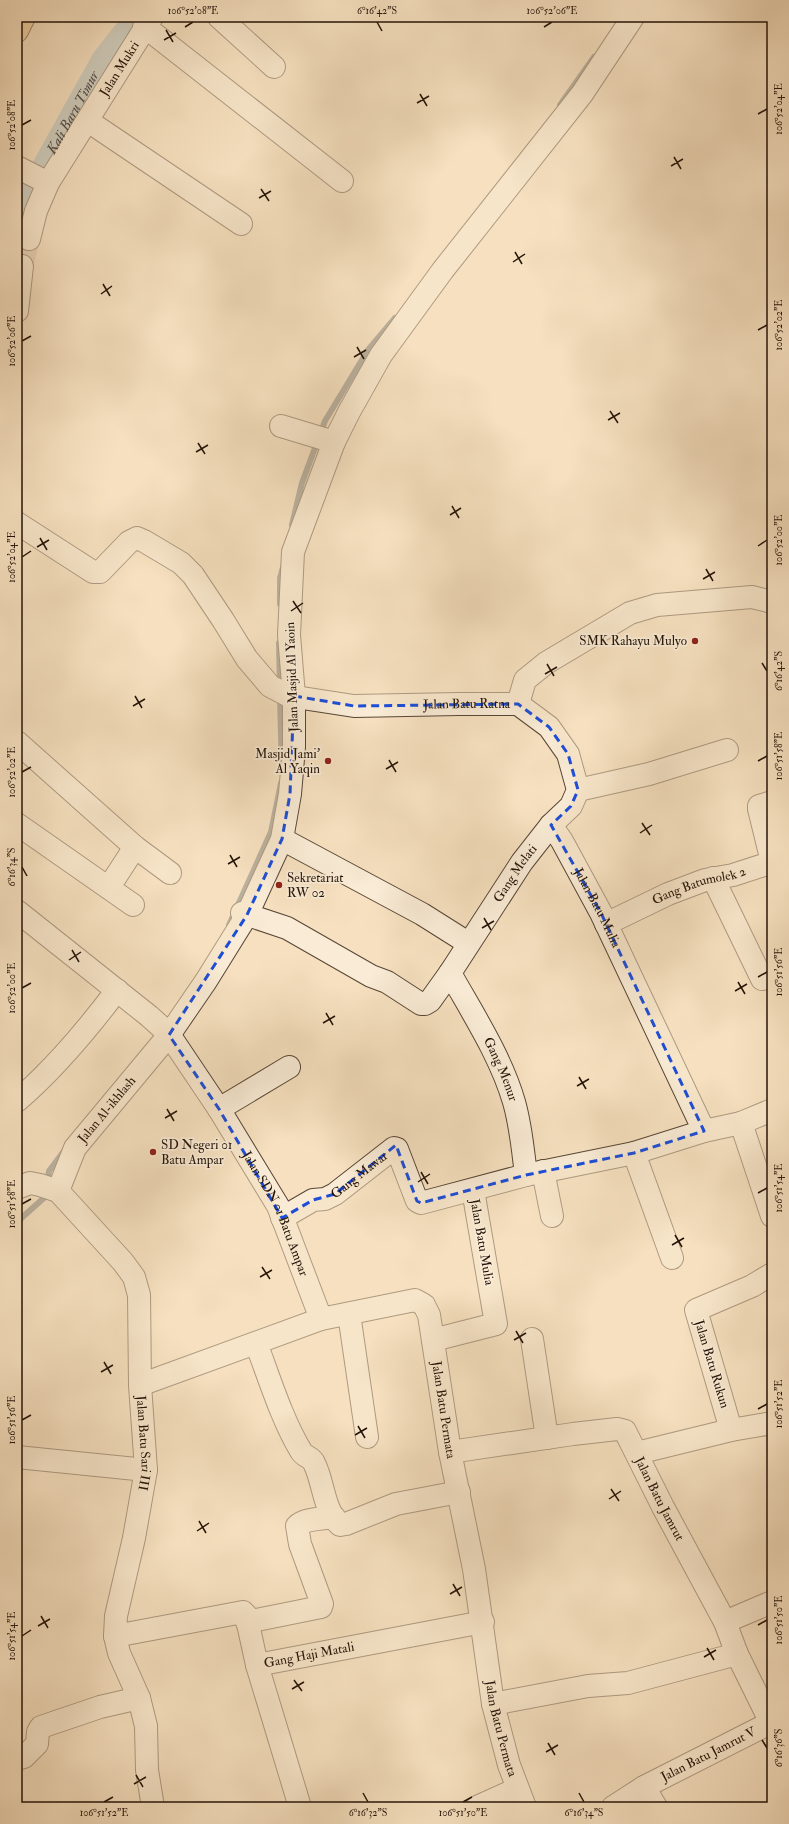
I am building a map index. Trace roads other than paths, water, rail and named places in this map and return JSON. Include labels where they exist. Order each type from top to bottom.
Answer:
[{"type":"highway","points":[[17,31],[24,17]]},
{"type":"street","points":[[219,17],[274,67]]},
{"type":"street","name":"Jalan Masjid Al Yaoin","points":[[168,1034],[206,981],[244,914],[282,839],[290,794],[294,747],[285,693],[293,552],[325,440],[349,412],[381,355],[443,270],[582,94],[633,17]]},
{"type":"street","points":[[148,22],[342,181]]},
{"type":"street","name":"Jalan Mukri","points":[[29,239],[36,211],[48,184],[148,22]]},
{"type":"street","points":[[88,121],[241,224]]},
{"type":"street","points":[[22,170],[48,184]]},
{"type":"street","points":[[17,310],[22,266]]},
{"type":"street","points":[[281,426],[325,440]]},
{"type":"street","points":[[17,523],[93,572],[100,572],[129,542],[137,538],[181,563],[197,582],[247,659],[285,693]]},
{"type":"street","name":"Jalan Batu Ratna","points":[[285,693],[354,706],[518,704],[526,680],[546,663],[630,613],[657,605],[744,597],[752,597],[772,602]]},
{"type":"street","points":[[518,704],[549,727],[568,754],[578,790],[571,806],[551,825]]},
{"type":"street","points":[[17,742],[135,847],[170,873]]},
{"type":"street","points":[[578,790],[649,774],[727,750]]},
{"type":"street","name":"Gang Batumolek 2","points":[[606,924],[668,894],[713,878],[733,875],[770,863],[771,858],[759,806],[772,802]]},
{"type":"street","points":[[17,824],[133,905]]},
{"type":"street","name":"Jalan Batu Mulia","points":[[551,825],[562,841],[606,924],[704,1132]]},
{"type":"street","name":"Gang Melati","points":[[244,914],[287,928],[371,976],[387,982],[421,1004],[425,1004],[430,1001],[450,973],[468,943],[522,862],[551,825]]},
{"type":"street","points":[[282,839],[415,911],[468,943]]},
{"type":"street","points":[[109,887],[135,847]]},
{"type":"street","points":[[713,878],[762,979]]},
{"type":"street","points":[[17,1101],[35,1085],[100,1013],[117,990],[20,918]]},
{"type":"street","name":"Gang Menur","points":[[450,973],[490,1047],[507,1084],[534,1173],[552,1216]]},
{"type":"street","name":"Jalan SDN 01 Batu Ampar","points":[[117,990],[149,1016],[168,1034],[219,1109],[278,1206],[321,1319]]},
{"type":"street","name":"Jalan Al-ikhlash","points":[[50,1188],[75,1148],[168,1034]]},
{"type":"street","points":[[219,1109],[289,1068]]},
{"type":"street","name":"Jalan Batu Mulia","points":[[433,1340],[496,1324],[472,1190],[534,1173],[634,1153],[704,1132],[741,1123],[772,1110]]},
{"type":"street","points":[[741,1123],[772,1216]]},
{"type":"street","name":"Gang Mawar","points":[[282,1218],[313,1200],[325,1199],[335,1194],[394,1148],[397,1149],[416,1201],[419,1203],[472,1190]]},
{"type":"street","points":[[634,1153],[672,1258]]},
{"type":"street","points":[[17,1188],[30,1183],[50,1188]]},
{"type":"street","name":"Jalan Batu Sari III","points":[[50,1188],[123,1262],[134,1277],[139,1295],[140,1385],[146,1470],[134,1538],[116,1616],[115,1636],[119,1652],[139,1698],[146,1726],[147,1770],[153,1807]]},
{"type":"street","name":"Jalan Batu Rukun","points":[[731,1430],[696,1310],[752,1286],[772,1274]]},
{"type":"street","name":"Jalan Batu Permata","points":[[140,1385],[321,1319],[415,1300],[424,1305],[429,1315],[450,1452],[459,1492],[483,1622],[487,1667],[493,1704],[508,1766],[521,1798]]},
{"type":"street","points":[[349,1314],[367,1437]]},
{"type":"street","points":[[532,1339],[547,1438]]},
{"type":"street","points":[[256,1343],[282,1410],[301,1452],[314,1461],[327,1503],[340,1525],[396,1504],[459,1492]]},
{"type":"street","points":[[637,1453],[731,1430],[772,1423]]},
{"type":"street","name":"Jalan Batu Jamrut","points":[[450,1452],[617,1429],[625,1431],[663,1507],[725,1622],[737,1654],[772,1723]]},
{"type":"street","points":[[17,1457],[146,1470]]},
{"type":"street","points":[[248,1622],[321,1607],[322,1604],[300,1544],[297,1526],[300,1523],[309,1520],[334,1517]]},
{"type":"street","points":[[725,1622],[772,1602]]},
{"type":"street","points":[[115,1636],[240,1612],[246,1615],[257,1665]]},
{"type":"street","name":"Gang Haji Matali","points":[[300,1807],[257,1665],[483,1622]]},
{"type":"street","points":[[493,1704],[588,1686],[628,1683],[737,1654]]},
{"type":"street","points":[[17,1759],[24,1757],[38,1744],[38,1732],[41,1727],[100,1707],[139,1698]]},
{"type":"street","name":"Jalan Batu Jamrut V","points":[[613,1807],[644,1787],[772,1723]]},
{"type":"street","points":[[644,1787],[656,1807]]},
{"type":"street","points":[[477,1807],[521,1798]]},
{"type":"waterway","name":"Kali Baru Timur","points":[[17,212],[102,59],[135,17]]},
{"type":"waterway","points":[[560,105],[594,57]]},
{"type":"waterway","points":[[292,525],[302,483],[325,421],[368,350],[395,318]]},
{"type":"waterway","points":[[280,604],[280,578],[283,567]]},
{"type":"waterway","points":[[279,643],[280,686]]},
{"type":"waterway","points":[[280,697],[282,772]]},
{"type":"waterway","points":[[229,925],[271,832],[281,783]]},
{"type":"waterway","points":[[17,1222],[45,1197],[49,1171],[64,1151]]},
{"type":"tunnel","points":[[22,266],[29,239]]},
{"type":"place","name":"SMK Rahayu Mulyo","points":[[695,641]]},
{"type":"place","name":"Masjid Jami' Al Yaqin","points":[[328,761]]},
{"type":"place","name":"Sekretariat RW 02","points":[[279,885]]},
{"type":"place","name":"SD Negeri 01 Batu Ampar","points":[[153,1152]]}]
